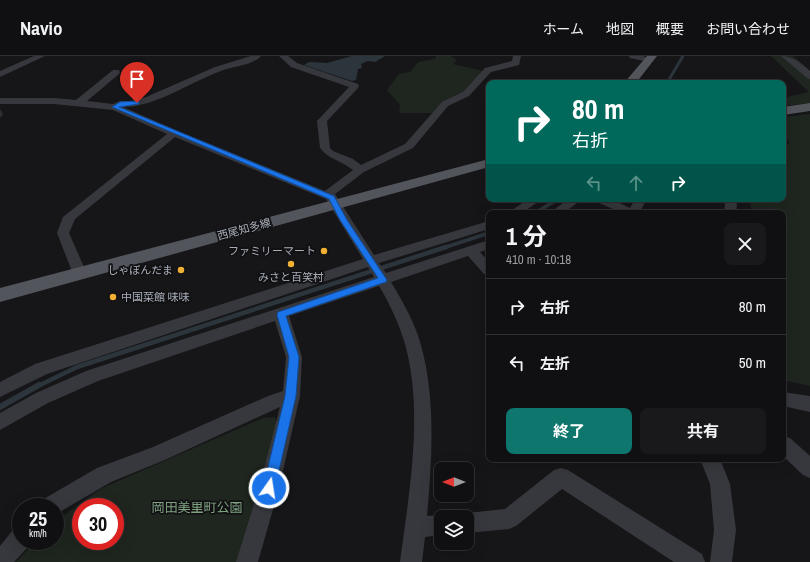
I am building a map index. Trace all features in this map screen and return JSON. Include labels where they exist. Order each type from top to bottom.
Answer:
[{"type":"main road","points":[[632,80],[650,58]]},
{"type":"main road","points":[[786,111],[810,107]]},
{"type":"main road","name":"西尾知多線","points":[[0,295],[80,274],[332,200],[486,164]]},
{"type":"street","points":[[0,74],[41,56]]},
{"type":"street","points":[[115,107],[120,104],[130,104],[149,99],[218,69],[250,60],[257,56]]},
{"type":"street","points":[[283,56],[294,65],[355,86],[322,121],[325,148],[329,153],[349,161],[360,170]]},
{"type":"street","points":[[332,200],[360,170],[409,146],[420,130],[445,104],[466,94],[488,70],[516,63],[517,56]]},
{"type":"street","points":[[633,56],[650,58]]},
{"type":"street","points":[[785,56],[801,67],[810,76]]},
{"type":"street","points":[[79,103],[116,72]]},
{"type":"street","points":[[0,101],[54,101],[115,107],[332,200],[377,271],[404,318],[415,352],[419,371],[422,421],[415,527],[411,562]]},
{"type":"street","points":[[80,274],[63,233],[69,217],[174,133]]},
{"type":"street","points":[[519,210],[531,202]]},
{"type":"street","points":[[560,210],[572,202]]},
{"type":"street","points":[[608,202],[626,210]]},
{"type":"street","points":[[0,422],[42,398],[92,376],[281,315],[377,271],[486,226]]},
{"type":"street","points":[[0,390],[40,370],[377,271],[472,251],[486,245]]},
{"type":"street","points":[[472,251],[486,267]]},
{"type":"street","points":[[247,562],[269,488],[291,396],[294,357],[281,315]]},
{"type":"street","points":[[64,498],[104,475],[160,453],[274,401],[291,396]]},
{"type":"street","points":[[786,400],[810,404]]},
{"type":"street","points":[[786,447],[810,468]]},
{"type":"street","points":[[711,462],[720,484],[725,530],[722,562]]},
{"type":"street","points":[[474,522],[508,520],[561,477],[694,562]]},
{"type":"street","points":[[415,527],[434,526]]},
{"type":"street","points":[[0,562],[12,548]]},
{"type":"green space","points":[[436,56],[451,56],[457,60],[453,64],[483,71],[471,93],[433,113],[399,113],[400,105],[387,90],[399,74],[410,72],[418,62],[435,59]]},
{"type":"green space","points":[[771,56],[793,56],[810,71],[810,103],[786,106],[786,97],[809,92]]},
{"type":"green space","points":[[810,114],[810,386],[786,381],[786,210],[751,210],[750,202],[786,202],[786,144],[790,143],[786,139],[786,117]]},
{"type":"green space","name":"岡田美里町公園","points":[[275,417],[278,429],[237,562],[16,562],[27,550],[64,550],[64,515],[72,510],[72,550],[124,550],[124,498],[88,498],[100,489],[263,418]]},
{"type":"shaded area","points":[[352,56],[385,56],[375,62],[368,61],[361,64],[362,68],[358,69],[356,80],[352,81],[304,65],[309,62],[327,63]]},
{"type":"waterway","points":[[669,80],[683,56]]},
{"type":"waterway","points":[[540,210],[553,202]]},
{"type":"waterway","points":[[443,248],[486,234]]},
{"type":"waterway","points":[[38,386],[77,367],[446,247]]},
{"type":"waterway","points":[[0,407],[39,385]]},
{"type":"place","name":"ファミリーマート","points":[[324,251]]},
{"type":"place","name":"みさと百笑村","points":[[291,264]]},
{"type":"place","name":"しゃぼんだま","points":[[181,270]]},
{"type":"place","name":"中国菜館 味味","points":[[113,297]]},
{"type":"route","points":[[137,103],[120,104],[115,107],[174,133],[327,195],[336,205],[344,220],[382,277],[383,280],[281,315],[294,357],[291,396],[269,488]]}]
